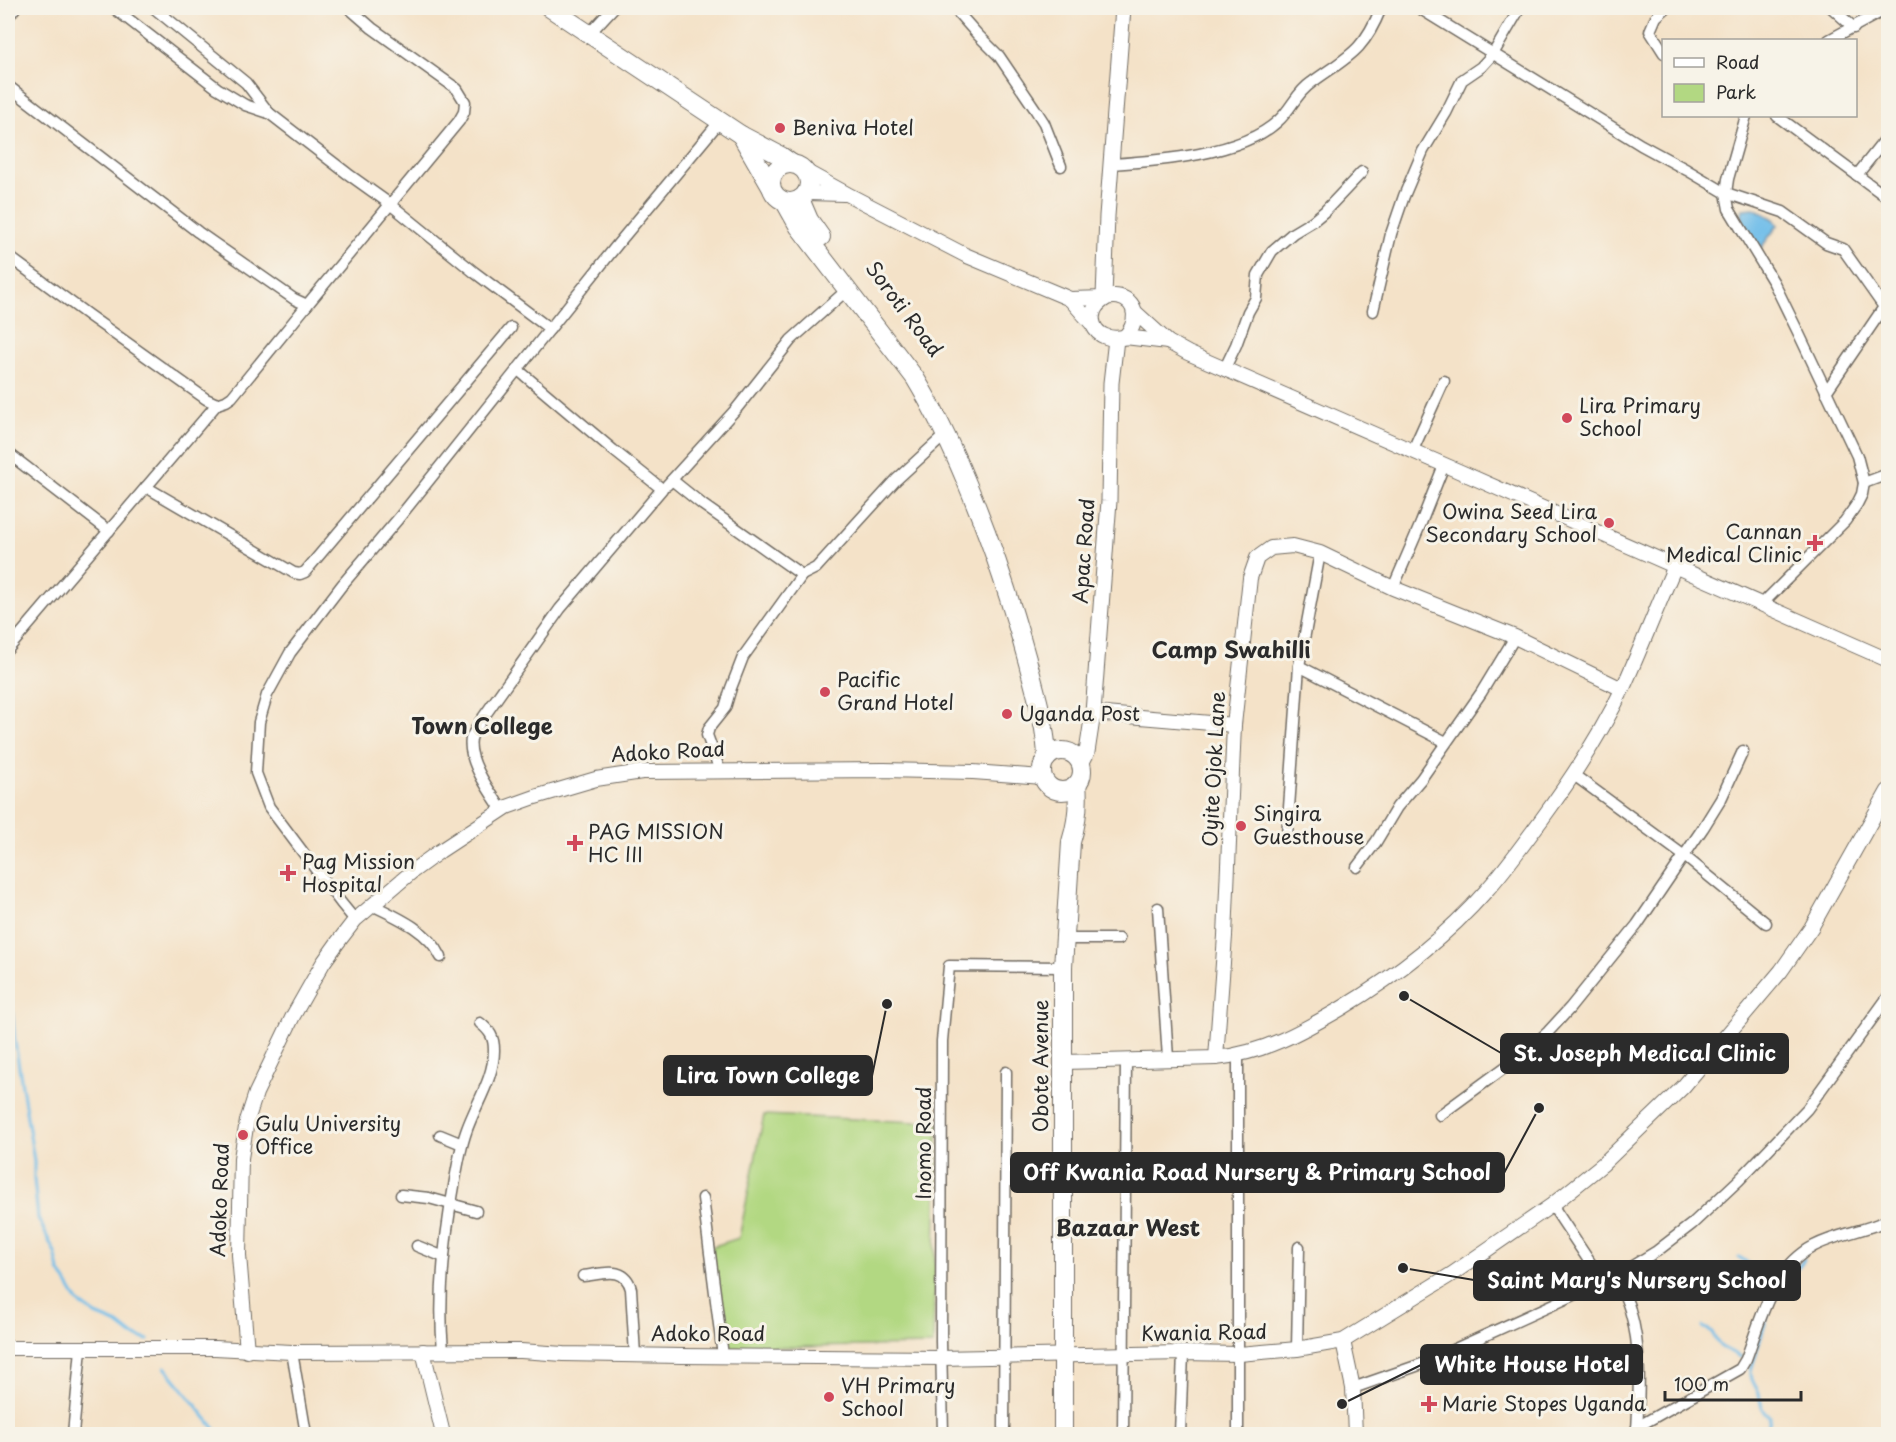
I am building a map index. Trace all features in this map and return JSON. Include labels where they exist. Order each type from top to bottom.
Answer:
[{"type":"main road","points":[[550,8],[741,135],[798,167],[809,182],[797,198]]},
{"type":"main road","points":[[1105,297],[1119,297],[1126,300],[1134,312],[1134,326],[1121,338],[1109,339],[1102,336],[1093,325],[1094,310],[1105,297],[1111,164],[1123,8]]},
{"type":"main road","points":[[741,135],[776,196],[797,198]]},
{"type":"main road","points":[[771,187],[775,170],[785,164],[798,167]]},
{"type":"main road","points":[[797,198],[804,223]]},
{"type":"main road","name":"Soroti Road","points":[[804,223],[848,289],[915,378],[951,432]]},
{"type":"main road","name":"Soroti Road","points":[[804,223],[824,243],[924,372],[951,432]]},
{"type":"main road","name":"Apac Road","points":[[1081,764],[1087,752],[1093,713],[1109,501],[1111,383],[1121,338]]},
{"type":"main road","points":[[951,432],[991,527],[1053,754]]},
{"type":"main road","points":[[1053,754],[1073,754],[1081,764],[1081,778],[1071,787],[1052,788],[1043,777],[1044,764],[1053,754]]},
{"type":"main road","name":"Obote Avenue","points":[[1063,1434],[1063,967],[1071,842],[1066,807],[1071,787]]},
{"type":"street","points":[[8,17],[15,8]]},
{"type":"street","points":[[114,8],[217,88],[245,105],[269,113]]},
{"type":"street","points":[[153,8],[246,83],[269,113],[550,329]]},
{"type":"street","points":[[8,649],[217,404],[226,402],[232,397],[459,121],[464,112],[465,102],[457,89],[372,28],[349,8]]},
{"type":"street","points":[[589,34],[613,8]]},
{"type":"street","points":[[954,8],[999,56],[1035,109],[1044,123],[1061,166]]},
{"type":"street","points":[[1111,164],[1155,162],[1186,157],[1254,137],[1279,121],[1303,88],[1350,57],[1358,49],[1373,28],[1381,8]]},
{"type":"street","points":[[1419,8],[1641,145],[1726,193],[1783,212],[1826,243],[1843,249],[1886,307],[1826,392]]},
{"type":"street","points":[[1373,311],[1391,234],[1423,151],[1446,113],[1462,80],[1481,67],[1493,54],[1520,8]]},
{"type":"street","points":[[1662,50],[1650,31],[1656,17],[1666,8]]},
{"type":"street","points":[[1832,8],[1854,28]]},
{"type":"street","points":[[1831,39],[1888,8]]},
{"type":"street","points":[[8,86],[198,232],[294,299],[308,305]]},
{"type":"street","points":[[1777,117],[1888,198]]},
{"type":"street","points":[[1745,119],[1726,193],[1729,209],[1774,283],[1857,456],[1864,483],[1862,494],[1845,521],[1762,604]]},
{"type":"street","points":[[355,920],[269,807],[256,773],[259,722],[267,695],[290,653],[311,625],[720,121]]},
{"type":"street","points":[[1857,176],[1888,136]]},
{"type":"street","points":[[798,167],[965,255],[1070,299],[1093,325]]},
{"type":"street","points":[[1224,370],[1256,298],[1258,275],[1272,251],[1325,211],[1362,172]]},
{"type":"street","points":[[797,198],[846,194]]},
{"type":"street","points":[[8,256],[124,341],[206,399],[217,404]]},
{"type":"street","points":[[502,810],[483,779],[473,755],[471,739],[480,722],[560,609],[662,489],[737,408],[791,340],[848,289]]},
{"type":"street","points":[[1070,299],[1105,297]]},
{"type":"street","points":[[1134,312],[1168,342],[1224,370],[1888,660]]},
{"type":"street","points":[[146,487],[294,573],[305,572],[511,328]]},
{"type":"street","points":[[1121,338],[1168,342]]},
{"type":"street","points":[[517,369],[662,489]]},
{"type":"street","points":[[1412,452],[1444,381]]},
{"type":"street","points":[[720,771],[707,735],[709,728],[725,708],[743,657],[802,575],[816,568],[896,480],[951,432]]},
{"type":"street","points":[[8,453],[109,531]]},
{"type":"street","points":[[1392,588],[1444,465]]},
{"type":"street","points":[[1864,483],[1888,474]]},
{"type":"street","points":[[672,480],[703,505],[802,575]]},
{"type":"street","name":"Oyite Ojok Lane","points":[[1216,1058],[1225,936],[1234,725],[1250,579],[1257,558],[1271,548],[1293,546],[1320,553],[1392,588],[1515,637],[1622,689]]},
{"type":"street","points":[[1287,836],[1299,666],[1320,553]]},
{"type":"street","points":[[1064,1062],[1216,1058],[1238,1056],[1265,1048],[1303,1030],[1364,994],[1441,936],[1487,890],[1574,775],[1622,689],[1674,566]]},
{"type":"street","points":[[1357,867],[1376,842],[1397,807],[1421,779],[1481,693],[1515,637]]},
{"type":"street","points":[[1299,666],[1446,742]]},
{"type":"street","points":[[1093,713],[1234,725]]},
{"type":"street","points":[[1440,1115],[1514,1061],[1548,1032],[1637,925],[1721,799],[1743,751]]},
{"type":"street","name":"Adoko Road","points":[[1043,777],[972,772],[884,770],[642,772],[596,779],[535,797],[502,810],[414,870],[372,904],[355,920],[323,963],[293,1016],[256,1093],[247,1121],[241,1158],[239,1255],[247,1351],[521,1351],[563,1354],[941,1358],[1064,1356]]},
{"type":"street","points":[[1574,775],[1683,855],[1766,923]]},
{"type":"street","points":[[1355,1434],[1353,1388],[1343,1341],[1452,1274],[1552,1205],[1611,1156],[1683,1087],[1781,971],[1811,928],[1888,791]]},
{"type":"street","points":[[372,904],[432,941],[441,957]]},
{"type":"street","points":[[1158,908],[1168,1058]]},
{"type":"street","points":[[1064,939],[1119,939]]},
{"type":"street","name":"Inomo Road","points":[[943,1434],[941,1358],[942,1041],[949,966],[1063,967]]},
{"type":"street","points":[[1353,1388],[1422,1364],[1616,1276],[1657,1251],[1692,1224],[1746,1173],[1807,1109],[1888,997]]},
{"type":"street","points":[[443,1351],[441,1329],[444,1257],[450,1203],[462,1143],[493,1066],[494,1040],[480,1023]]},
{"type":"street","points":[[1238,1056],[1238,1434]]},
{"type":"street","points":[[1123,1434],[1126,1060]]},
{"type":"street","points":[[1004,1434],[1006,1072]]},
{"type":"street","points":[[441,1135],[462,1143]]},
{"type":"street","points":[[401,1195],[429,1198],[476,1211]]},
{"type":"street","points":[[704,1198],[723,1356]]},
{"type":"street","points":[[1552,1205],[1603,1282]]},
{"type":"street","points":[[1637,1431],[1740,1369],[1746,1359],[1772,1290],[1781,1275],[1802,1254],[1829,1240],[1872,1228],[1888,1220]]},
{"type":"street","points":[[417,1246],[444,1257]]},
{"type":"street","points":[[1297,1349],[1299,1247]]},
{"type":"street","points":[[583,1276],[619,1273],[625,1275],[629,1281],[635,1355]]},
{"type":"street","points":[[1616,1276],[1630,1310],[1636,1338],[1639,1363],[1637,1431]]},
{"type":"street","name":"Kwania Road","points":[[1064,1356],[1239,1354],[1297,1349],[1343,1341]]},
{"type":"street","points":[[8,1348],[215,1348],[247,1351]]},
{"type":"street","points":[[73,1434],[81,1349]]},
{"type":"street","points":[[423,1351],[443,1434]]},
{"type":"street","points":[[292,1352],[306,1434]]},
{"type":"street","points":[[1180,1434],[1183,1353]]},
{"type":"green space","points":[[764,1115],[938,1123],[933,1345],[723,1348],[711,1247],[739,1238]]},
{"type":"water","points":[[1754,208],[1774,219],[1778,225],[1760,249],[1747,230],[1742,214],[1743,209]]},
{"type":"waterway","points":[[8,976],[15,1042],[34,1161],[38,1218],[55,1253],[59,1270],[78,1302],[96,1315],[118,1324],[132,1335],[148,1340]]},
{"type":"waterway","points":[[1739,1257],[1756,1269],[1766,1287]]},
{"type":"waterway","points":[[1774,1298],[1804,1259]]},
{"type":"waterway","points":[[1767,1434],[1770,1417],[1763,1409],[1752,1380],[1751,1370],[1769,1310]]},
{"type":"waterway","points":[[1703,1327],[1711,1331],[1721,1347],[1741,1357]]},
{"type":"waterway","points":[[165,1367],[219,1434]]},
{"type":"place","name":"Beniva Hotel","points":[[780,128]]},
{"type":"place","name":"Lira Primary School","points":[[1567,418]]},
{"type":"place","name":"Owina Seed Lira Secondary School","points":[[1609,523]]},
{"type":"place","name":"Cannan Medical Clinic","points":[[1815,543]]},
{"type":"place","name":"Pacific Grand Hotel","points":[[825,692]]},
{"type":"place","name":"Uganda Post","points":[[1007,714]]},
{"type":"place","name":"Singira Guesthouse","points":[[1241,826]]},
{"type":"place","name":"PAG MISSION HC III","points":[[575,843]]},
{"type":"place","name":"Pag Mission Hospital","points":[[288,873]]},
{"type":"place","name":"St. Joseph Medical Clinic","points":[[1404,996]]},
{"type":"place","name":"Lira Town College","points":[[887,1004]]},
{"type":"place","name":"Off Kwania Road Nursery & Primary School","points":[[1539,1108]]},
{"type":"place","name":"Gulu University Office","points":[[243,1135]]},
{"type":"place","name":"Saint Mary's Nursery School","points":[[1403,1268]]},
{"type":"place","name":"VH Primary School","points":[[829,1397]]},
{"type":"place","name":"White House Hotel","points":[[1342,1404]]},
{"type":"place","name":"Marie Stopes Uganda","points":[[1429,1404]]},
{"type":"district","name":"Camp Swahilli","points":[[1231,650]]},
{"type":"district","name":"Town College","points":[[482,726]]},
{"type":"district","name":"Bazaar West","points":[[1128,1228]]}]
